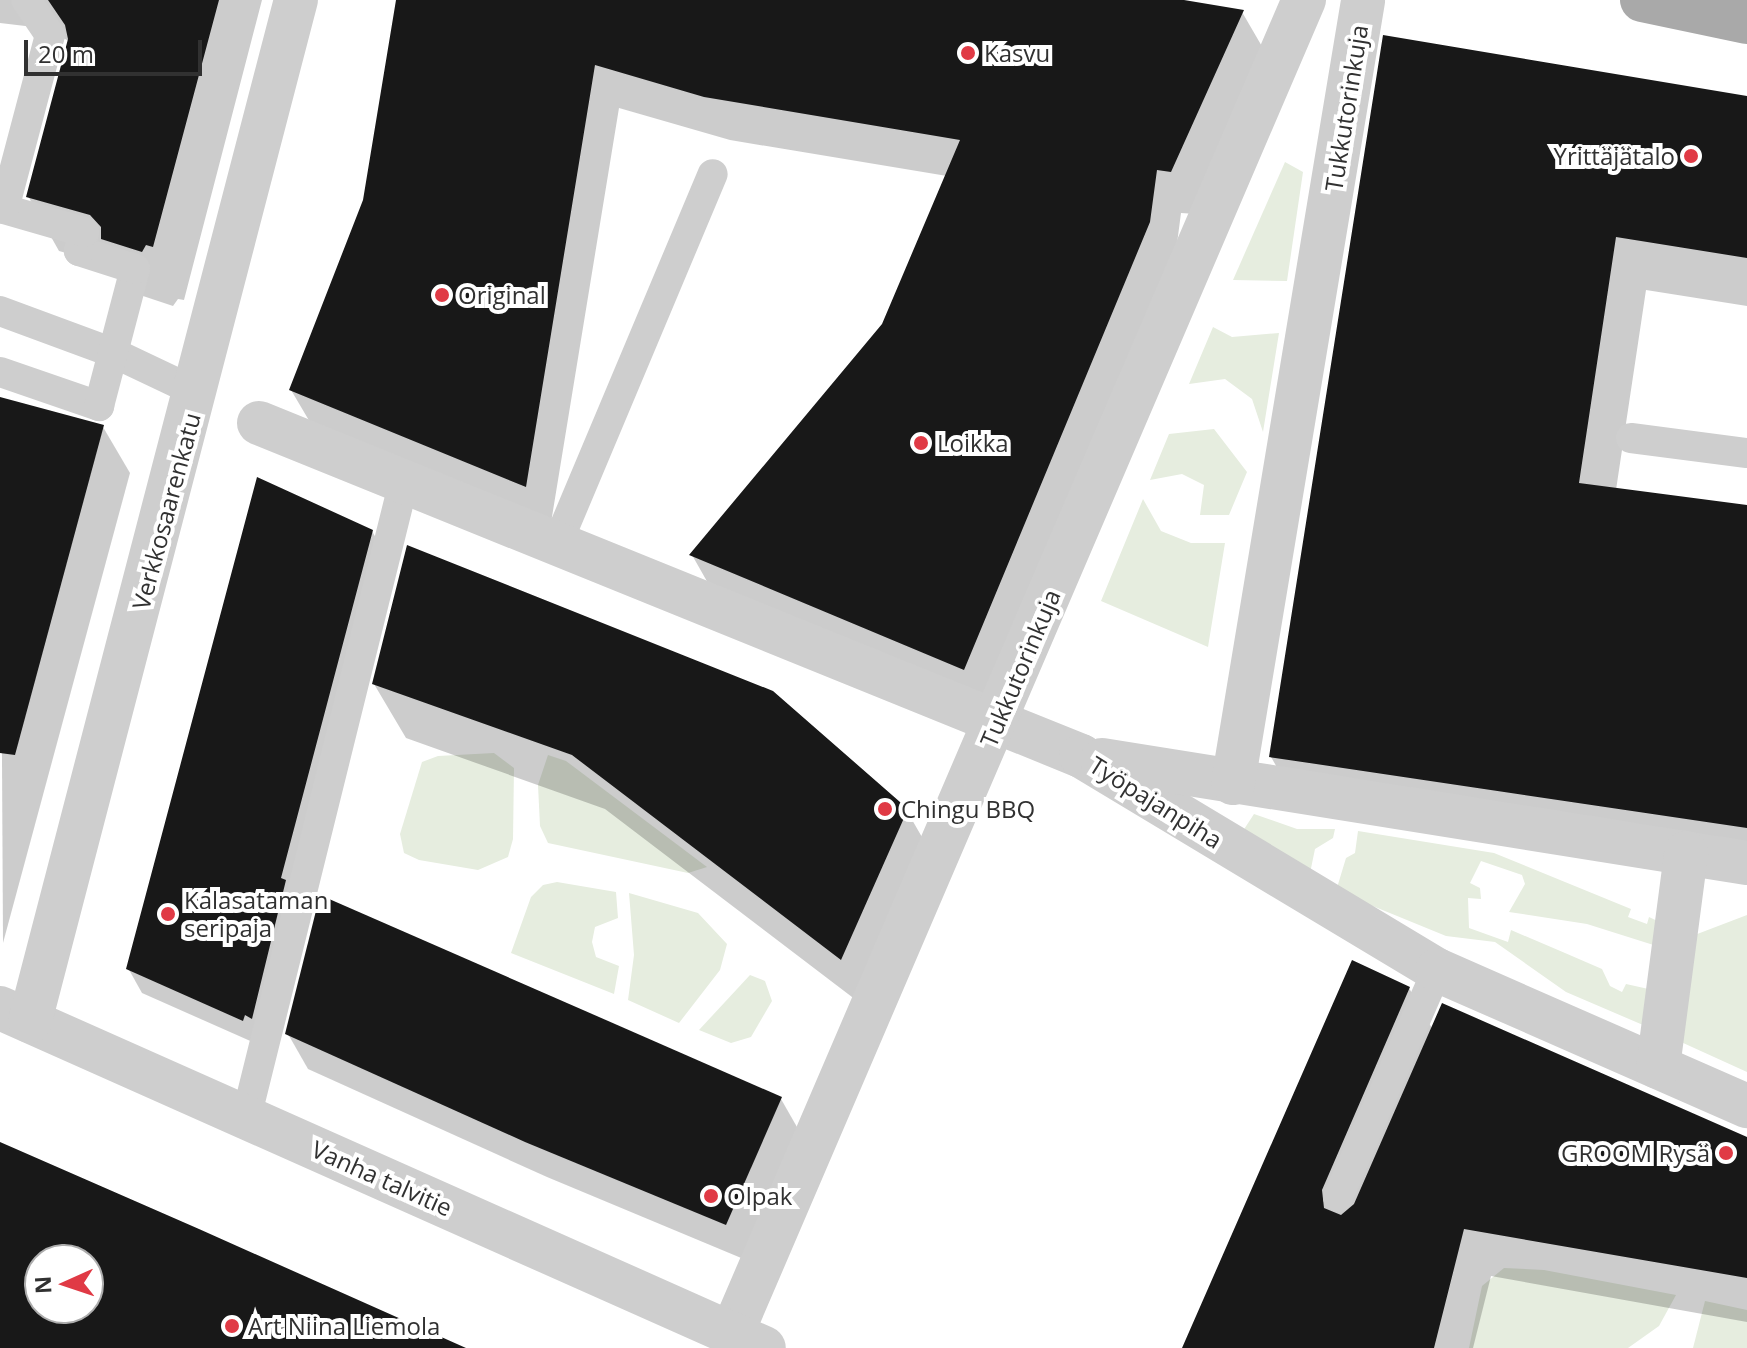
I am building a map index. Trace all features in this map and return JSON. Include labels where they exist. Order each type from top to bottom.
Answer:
[{"type":"main road","points":[[1681,3],[1747,22]]},
{"type":"street","name":"Verkkosaarenkatu","points":[[15,1015],[198,393],[296,0]]},
{"type":"street","name":"Tukkutorinkuja","points":[[748,1341],[997,723],[1304,0]]},
{"type":"street","name":"Tukkutorinkuja","points":[[1233,783],[1363,1]]},
{"type":"street","points":[[259,423],[1081,756]]},
{"type":"street","name":"Työpajanpiha","points":[[1081,756],[1233,783],[1747,863]]},
{"type":"street","name":"Työpajanpiha","points":[[1081,756],[1305,895],[1437,970],[1747,1106]]},
{"type":"street","points":[[1658,1067],[1686,853]]},
{"type":"street","name":"Vanha talvitie","points":[[15,1015],[748,1341]]},
{"type":"lane","points":[[0,372],[99,406],[135,269],[79,251],[84,232],[4,209],[50,35],[26,0]]},
{"type":"lane","points":[[558,542],[713,174]]},
{"type":"lane","points":[[0,311],[85,341],[198,393]]},
{"type":"lane","points":[[1631,438],[1747,453]]},
{"type":"lane","points":[[246,1118],[404,481]]},
{"type":"lane","points":[[1338,1197],[1437,970]]},
{"type":"shaded area","points":[[1285,162],[1303,172],[1287,281],[1233,280]]},
{"type":"shaded area","points":[[1213,327],[1232,337],[1279,333],[1263,432],[1252,399],[1225,379],[1189,384]]},
{"type":"shaded area","points":[[1214,429],[1247,472],[1229,515],[1200,515],[1204,485],[1182,474],[1150,480],[1169,434]]},
{"type":"shaded area","points":[[1143,499],[1161,531],[1191,543],[1225,543],[1208,647],[1101,601]]},
{"type":"shaded area","points":[[494,753],[514,768],[513,839],[508,857],[478,870],[419,860],[404,853],[400,834],[422,762],[438,756]]},
{"type":"shaded area","points":[[548,755],[566,761],[707,867],[688,873],[548,843],[540,826],[538,785]]},
{"type":"shaded area","points":[[1254,814],[1297,829],[1335,829],[1333,838],[1315,849],[1309,878],[1237,840]]},
{"type":"shaded area","points":[[1358,831],[1494,853],[1631,909],[1628,917],[1647,924],[1649,917],[1668,926],[1663,948],[1587,924],[1509,912],[1525,884],[1522,875],[1481,861],[1470,883],[1480,888],[1481,899],[1468,898],[1469,928],[1508,942],[1511,930],[1602,969],[1610,986],[1622,992],[1626,984],[1653,990],[1650,1028],[1566,992],[1495,942],[1446,936],[1336,891],[1346,858],[1355,853]]},
{"type":"shaded area","points":[[557,882],[616,892],[618,918],[595,927],[592,942],[596,957],[619,966],[614,994],[511,953],[531,897],[543,885]]},
{"type":"shaded area","points":[[629,893],[698,913],[727,944],[720,970],[679,1023],[628,1000],[634,955]]},
{"type":"shaded area","points":[[1747,915],[1747,1072],[1681,1042],[1692,936]]},
{"type":"shaded area","points":[[750,975],[765,981],[772,1001],[751,1037],[731,1043],[699,1030]]},
{"type":"shaded area","points":[[1504,1268],[1544,1270],[1676,1295],[1659,1326],[1628,1348],[1469,1348],[1482,1286]]},
{"type":"shaded area","points":[[1705,1301],[1747,1310],[1747,1348],[1693,1348]]},
{"type":"building","points":[[48,0],[219,0],[153,247],[146,245],[142,252],[101,239],[101,227],[90,215],[26,197],[68,39],[65,25]]},
{"type":"building","points":[[396,0],[1184,0],[1244,10],[1171,172],[1157,170],[1150,222],[964,670],[689,555],[882,324],[960,140],[704,97],[595,65],[526,487],[289,390],[363,200]]},
{"type":"building","points":[[1383,35],[1747,96],[1747,258],[1616,237],[1579,483],[1747,505],[1747,828],[1269,757]]},
{"type":"building","points":[[0,397],[104,425],[15,755],[0,753]]},
{"type":"building","points":[[257,477],[373,530],[281,878],[286,880],[252,1019],[245,1015],[243,1021],[126,969]]},
{"type":"building","points":[[407,545],[773,691],[908,809],[841,960],[572,755],[372,684]]},
{"type":"building","points":[[320,895],[782,1097],[726,1225],[525,1142],[285,1034]]},
{"type":"building","points":[[1352,960],[1410,987],[1322,1190],[1324,1208],[1341,1215],[1354,1204],[1442,1003],[1747,1137],[1747,1278],[1464,1229],[1434,1348],[1182,1348]]},
{"type":"building","points":[[0,1142],[199,1229],[466,1348],[0,1348]]},
{"type":"place","name":"Kasvu","points":[[968,53]]},
{"type":"place","name":"Yrittäjätalo","points":[[1691,156]]},
{"type":"place","name":"Original","points":[[442,295]]},
{"type":"place","name":"Loikka","points":[[921,443]]},
{"type":"place","name":"Chingu BBQ","points":[[885,809]]},
{"type":"place","name":"Kalasataman seripaja","points":[[168,914]]},
{"type":"place","name":"GROOM Rysä","points":[[1726,1153]]},
{"type":"place","name":"Olpak","points":[[711,1196]]},
{"type":"place","name":"Art Niina Liemola","points":[[232,1326]]}]
